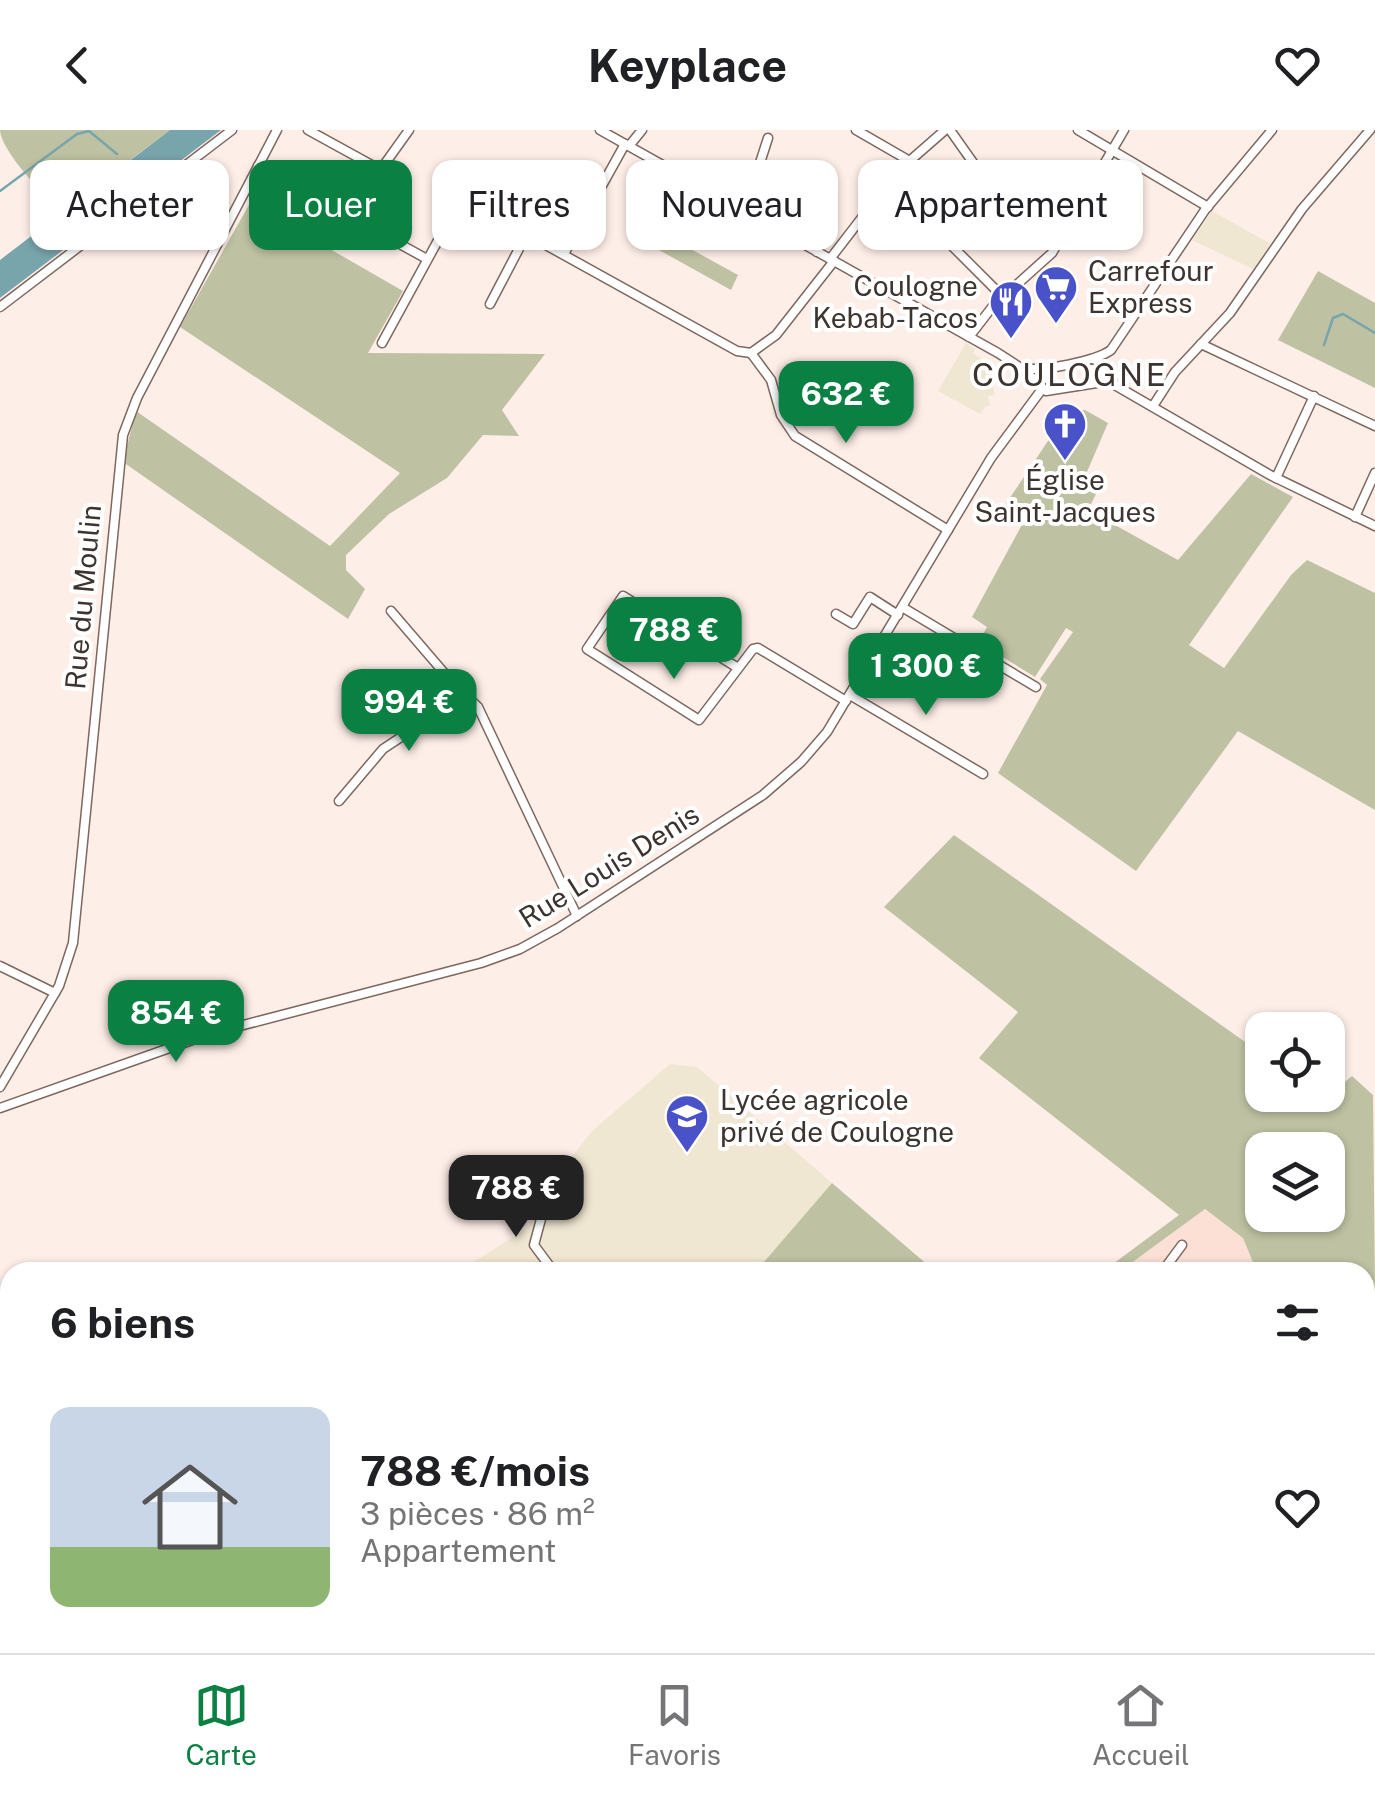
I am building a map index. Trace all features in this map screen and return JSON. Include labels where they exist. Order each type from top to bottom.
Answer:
[{"type":"street","points":[[0,307],[232,130]]},
{"type":"street","name":"Rue du Moulin","points":[[261,160],[277,130]]},
{"type":"street","points":[[308,130],[363,160]]},
{"type":"street","points":[[386,160],[409,130]]},
{"type":"street","points":[[600,130],[654,160]]},
{"type":"street","points":[[564,254],[627,145],[642,130]]},
{"type":"street","points":[[856,130],[908,160],[948,130],[970,160]]},
{"type":"street","points":[[1078,130],[1208,207]]},
{"type":"street","points":[[969,337],[1002,297],[1052,252],[1124,130]]},
{"type":"street","points":[[813,250],[1030,370],[1105,355],[1208,207],[1272,130]]},
{"type":"street","points":[[1153,406],[1175,372],[1230,313],[1302,209],[1370,130]]},
{"type":"street","points":[[761,160],[768,138]]},
{"type":"street","points":[[978,170],[1012,175],[1011,192],[1004,205],[978,170]]},
{"type":"street","name":"Rue du Moulin","points":[[0,1087],[55,993],[75,930],[123,435],[137,398],[249,183]]},
{"type":"street","points":[[556,250],[737,351],[751,353],[776,335],[858,225]]},
{"type":"street","points":[[409,250],[427,260]]},
{"type":"street","points":[[382,343],[432,250]]},
{"type":"street","points":[[490,304],[518,250]]},
{"type":"street","points":[[956,250],[1002,297]]},
{"type":"street","points":[[1201,344],[1375,426]]},
{"type":"street","points":[[751,353],[770,380],[781,415],[796,436],[948,530]]},
{"type":"street","points":[[1091,358],[1120,387],[1276,478],[1375,526]]},
{"type":"street","points":[[1019,366],[1052,392],[1096,383],[1120,387]]},
{"type":"street","points":[[1096,383],[1102,376],[1102,367]]},
{"type":"street","name":"Rue Louis Denis","points":[[0,1108],[208,1034],[497,958],[531,944],[771,789],[808,755],[848,698],[997,448],[1041,386],[1039,374],[1045,368]]},
{"type":"street","points":[[1276,478],[1314,396]]},
{"type":"street","points":[[1354,517],[1375,473]]},
{"type":"street","points":[[738,668],[623,596],[588,649],[699,720],[753,649],[758,648],[983,774]]},
{"type":"street","points":[[836,614],[853,624],[870,598],[1036,687]]},
{"type":"street","points":[[391,611],[452,682],[476,703],[577,916]]},
{"type":"street","points":[[339,801],[382,749],[466,694]]},
{"type":"street","points":[[0,966],[55,993]]},
{"type":"street","points":[[546,1262],[534,1246],[548,1193]]},
{"type":"street","points":[[1170,1262],[1182,1246]]},
{"type":"shaded area","points":[[1212,211],[1273,245],[1255,270],[1192,240]]},
{"type":"shaded area","points":[[966,343],[975,349],[973,354],[991,363],[995,381],[995,395],[988,396],[990,406],[980,414],[938,391]]},
{"type":"shaded area","name":"Lycée agricole privé de Coulogne","points":[[670,1064],[697,1067],[832,1183],[764,1262],[474,1262],[527,1228],[556,1177],[592,1131]]},
{"type":"shaded area","points":[[1204,1209],[1243,1238],[1253,1262],[1132,1262]]},
{"type":"green space","points":[[0,130],[170,130],[130,160],[30,160],[30,178],[2,139]]},
{"type":"green space","points":[[249,205],[249,250],[332,250],[403,291],[368,353],[545,354],[502,410],[519,436],[483,435],[447,478],[389,514],[346,555],[346,570],[365,589],[348,619],[123,462],[136,411],[330,546],[400,473],[180,327],[223,250],[229,250],[229,240]]},
{"type":"green space","points":[[659,250],[693,250],[738,275],[731,290]]},
{"type":"green space","points":[[1318,271],[1375,303],[1375,388],[1278,340]]},
{"type":"green space","points":[[1076,410],[1085,410],[1108,423],[1083,481],[1098,490],[1088,510],[1178,560],[1251,474],[1293,497],[1189,645],[1224,668],[1291,575],[1307,560],[1375,593],[1375,810],[1238,731],[1136,871],[998,773],[1047,685],[1040,679],[1073,632],[1066,628],[1035,677],[979,642],[987,627],[972,617],[1025,519],[1003,508],[1052,435],[1066,422],[1064,418]]},
{"type":"green space","points":[[954,835],[1245,1042],[1245,1112],[1345,1112],[1345,1082],[1352,1076],[1373,1095],[1375,1262],[1253,1262],[1243,1238],[1205,1209],[1133,1262],[1116,1262],[1179,1215],[979,1058],[1018,1012],[884,907]]},
{"type":"green space","points":[[832,1183],[924,1262],[764,1262]]},
{"type":"water","points":[[170,130],[221,130],[182,160],[131,160]]},
{"type":"water","points":[[30,237],[30,250],[63,250],[0,298],[0,260]]},
{"type":"waterway","points":[[0,191],[77,134],[89,131],[117,154]]},
{"type":"waterway","points":[[1324,345],[1333,318],[1343,314],[1375,333]]},
{"type":"place","name":"Carrefour Express","points":[[1056,325]]},
{"type":"place","name":"Coulogne Kebab-Tacos","points":[[1011,340]]},
{"type":"place","name":"Église Saint-Jacques","points":[[1065,462]]},
{"type":"place","name":"Lycée agricole privé de Coulogne","points":[[687,1154]]},
{"type":"district","name":"COULOGNE","points":[[1070,375]]}]
